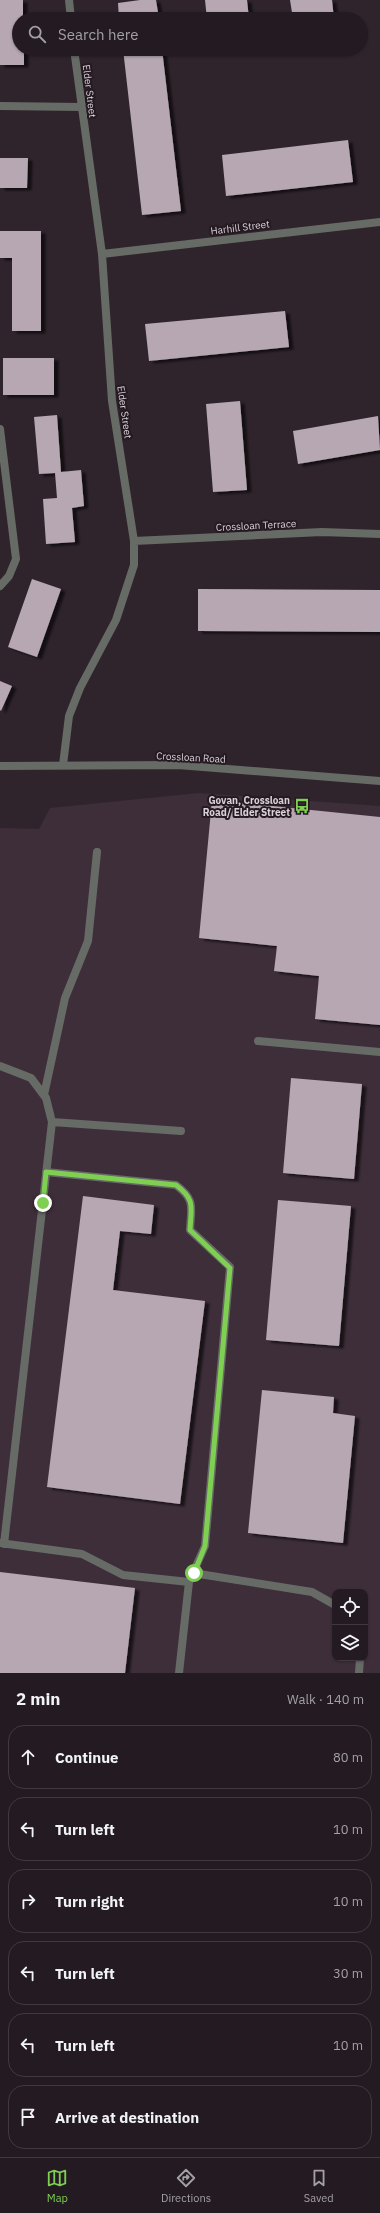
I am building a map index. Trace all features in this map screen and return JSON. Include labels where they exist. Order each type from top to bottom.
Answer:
[{"type":"street","points":[[68,0],[70,12]]},
{"type":"street","name":"Elder Street","points":[[63,765],[69,716],[80,688],[116,620],[134,565],[134,540],[112,401],[102,254],[75,56]]},
{"type":"street","points":[[0,106],[81,107]]},
{"type":"street","name":"Harhill Street","points":[[102,254],[380,222]]},
{"type":"street","points":[[0,429],[16,559],[9,576],[0,586]]},
{"type":"street","name":"Crossloan Terrace","points":[[134,540],[322,532],[380,534]]},
{"type":"street","name":"Crossloan Road","points":[[0,766],[178,765],[380,781]]},
{"type":"street","points":[[44,1095],[65,998],[88,941],[97,852]]},
{"type":"street","points":[[258,1041],[380,1052]]},
{"type":"street","points":[[0,1066],[31,1078],[44,1095],[52,1122],[2,1544],[82,1554],[123,1575],[189,1582]]},
{"type":"street","points":[[52,1122],[181,1131]]},
{"type":"street","points":[[46,1172],[176,1185],[188,1194],[191,1204],[190,1230],[230,1268],[205,1546],[189,1582],[179,1673]]},
{"type":"street","points":[[194,1573],[312,1592],[332,1603]]},
{"type":"street","points":[[359,1673],[360,1661]]},
{"type":"shaded area","points":[[199,793],[380,806],[380,1673],[0,1673],[0,828],[39,829],[50,808]]},
{"type":"building","points":[[0,0],[23,0],[23,12],[12,12],[12,56],[24,56],[24,65],[0,65]]},
{"type":"building","points":[[140,0],[156,0],[158,12],[119,12],[118,3]]},
{"type":"building","points":[[205,0],[247,0],[248,12],[206,12]]},
{"type":"building","points":[[290,0],[332,0],[333,12],[292,12]]},
{"type":"building","points":[[124,56],[163,56],[181,211],[142,215]]},
{"type":"building","points":[[348,140],[353,182],[226,196],[222,155]]},
{"type":"building","points":[[0,158],[28,158],[27,188],[0,188]]},
{"type":"building","points":[[0,231],[41,231],[41,331],[12,331],[12,258],[0,258]]},
{"type":"building","points":[[285,311],[289,347],[149,361],[145,324]]},
{"type":"building","points":[[3,358],[54,358],[54,395],[3,395]]},
{"type":"building","points":[[240,401],[247,490],[213,492],[206,404]]},
{"type":"building","points":[[57,415],[61,472],[81,470],[84,506],[72,508],[75,542],[46,544],[43,499],[57,498],[55,473],[39,474],[34,417]]},
{"type":"building","points":[[378,416],[380,450],[298,464],[293,431]]},
{"type":"building","points":[[32,579],[61,589],[37,657],[8,647]]},
{"type":"building","points":[[198,589],[380,590],[380,632],[198,631]]},
{"type":"building","points":[[0,681],[12,686],[1,711],[0,710]]},
{"type":"building","points":[[212,800],[380,817],[380,1025],[315,1019],[319,976],[274,971],[277,946],[199,938]]},
{"type":"building","points":[[291,1078],[362,1084],[354,1179],[283,1173]]},
{"type":"building","points":[[83,1196],[154,1205],[151,1234],[120,1231],[113,1290],[205,1301],[180,1504],[47,1487]]},
{"type":"building","points":[[278,1200],[351,1206],[339,1346],[266,1340]]},
{"type":"building","points":[[262,1390],[334,1397],[333,1413],[355,1416],[343,1543],[248,1533]]},
{"type":"building","points":[[0,1572],[135,1588],[125,1673],[0,1673]]},
{"type":"place","name":"Govan, Crossloan Road/ Elder Street","points":[[302,806]]},
{"type":"route","points":[[43,1203],[46,1172],[176,1185],[188,1194],[191,1204],[190,1230],[230,1268],[205,1546],[194,1573]]}]
